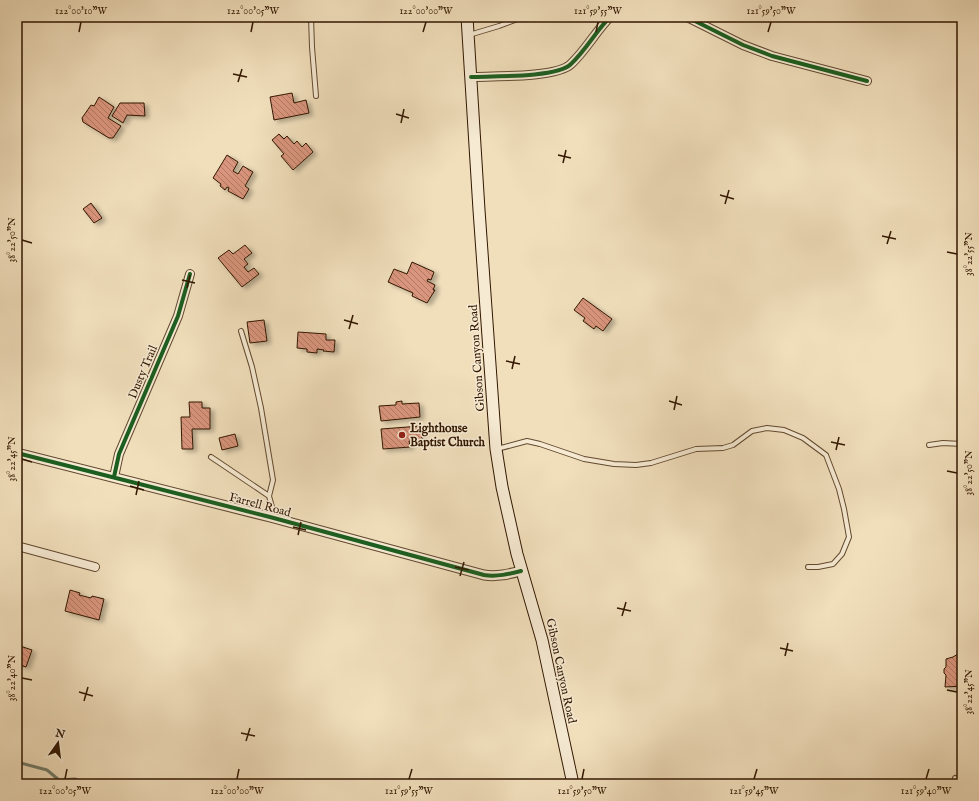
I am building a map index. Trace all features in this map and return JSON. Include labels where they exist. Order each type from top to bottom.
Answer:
[{"type":"main road","name":"Gibson Canyon Road","points":[[468,17],[479,217],[496,449],[504,494],[521,570],[536,615],[573,784]]},
{"type":"street","points":[[471,77],[556,72],[570,66],[610,17]]},
{"type":"street","points":[[687,17],[772,56],[867,81]]},
{"type":"street","name":"Dusty Trail","points":[[114,477],[119,454],[178,316],[190,274]]},
{"type":"street","points":[[17,464],[18,453]]},
{"type":"street","name":"Farrell Road","points":[[18,453],[484,575],[502,576],[521,570]]},
{"type":"street","points":[[17,546],[95,567]]},
{"type":"lane","points":[[311,17],[316,96]]},
{"type":"lane","points":[[469,35],[523,17]]},
{"type":"lane","points":[[241,331],[262,408],[272,480],[269,496],[272,507],[270,518]]},
{"type":"lane","points":[[496,449],[527,441],[584,459],[614,464],[636,465],[651,464],[696,449],[723,448],[733,445],[752,431],[767,428],[784,430],[803,438],[826,455],[839,489],[849,536],[842,554],[833,564],[808,567]]},
{"type":"lane","points":[[929,445],[943,443],[962,444]]},
{"type":"lane","points":[[211,457],[269,496]]},
{"type":"lane","points":[[955,778],[960,784]]},
{"type":"building","points":[[292,93],[294,103],[306,100],[309,113],[274,120],[270,97]]},
{"type":"building","points":[[99,97],[114,107],[108,118],[121,126],[113,138],[109,138],[83,122],[82,118],[91,105],[94,106]]},
{"type":"building","points":[[120,103],[144,103],[145,116],[127,115],[123,123],[112,116]]},
{"type":"building","points":[[279,134],[284,139],[287,136],[294,144],[297,141],[302,147],[306,143],[313,152],[293,170],[281,156],[284,154],[272,140]]},
{"type":"building","points":[[227,155],[238,162],[233,171],[238,174],[243,166],[253,172],[245,186],[249,189],[243,199],[228,191],[229,188],[227,187],[225,190],[220,186],[221,184],[213,178]]},
{"type":"building","points":[[91,203],[102,218],[94,223],[83,209]]},
{"type":"building","points":[[245,245],[252,253],[244,259],[248,264],[244,267],[248,272],[254,268],[259,274],[242,287],[218,258],[229,250],[233,254]]},
{"type":"building","points":[[412,262],[434,272],[431,280],[428,279],[427,281],[435,285],[433,290],[435,290],[427,303],[412,296],[413,293],[388,282],[394,269],[407,274]]},
{"type":"building","points":[[583,298],[612,319],[603,331],[596,326],[594,329],[583,321],[585,318],[574,310]]},
{"type":"building","points":[[264,320],[267,341],[250,343],[247,322]]},
{"type":"building","points":[[298,332],[326,334],[326,340],[335,340],[334,352],[317,349],[317,353],[307,352],[307,349],[297,348]]},
{"type":"building","points":[[402,401],[402,404],[419,403],[420,417],[381,421],[379,406],[396,405],[396,402]]},
{"type":"building","points":[[189,402],[202,402],[202,408],[210,408],[210,429],[192,429],[193,449],[182,449],[181,417],[190,417]]},
{"type":"building","name":"Lighthouse Baptist Church","points":[[421,426],[422,441],[409,441],[410,447],[383,449],[381,429]]},
{"type":"building","points":[[235,434],[238,446],[222,450],[219,438]]},
{"type":"building","points":[[70,590],[80,593],[79,595],[104,599],[99,620],[65,611]]},
{"type":"building","points":[[962,634],[962,686],[945,687],[946,675],[944,673],[944,669],[946,667],[946,659],[958,654],[957,651],[961,649],[960,635]]},
{"type":"building","points":[[17,645],[32,650],[26,667],[17,664]]},
{"type":"waterway","points":[[17,762],[47,770],[59,780],[75,779],[89,784]]},
{"type":"cycle path","points":[[471,77],[539,74],[564,69],[576,59],[610,17]]},
{"type":"cycle path","points":[[687,17],[743,45],[772,56],[867,81]]},
{"type":"cycle path","points":[[114,477],[119,454],[178,316],[190,274]]},
{"type":"cycle path","points":[[17,453],[270,517],[484,575],[489,576],[521,571]]},
{"type":"place","name":"Lighthouse Baptist Church","points":[[402,435]]}]
